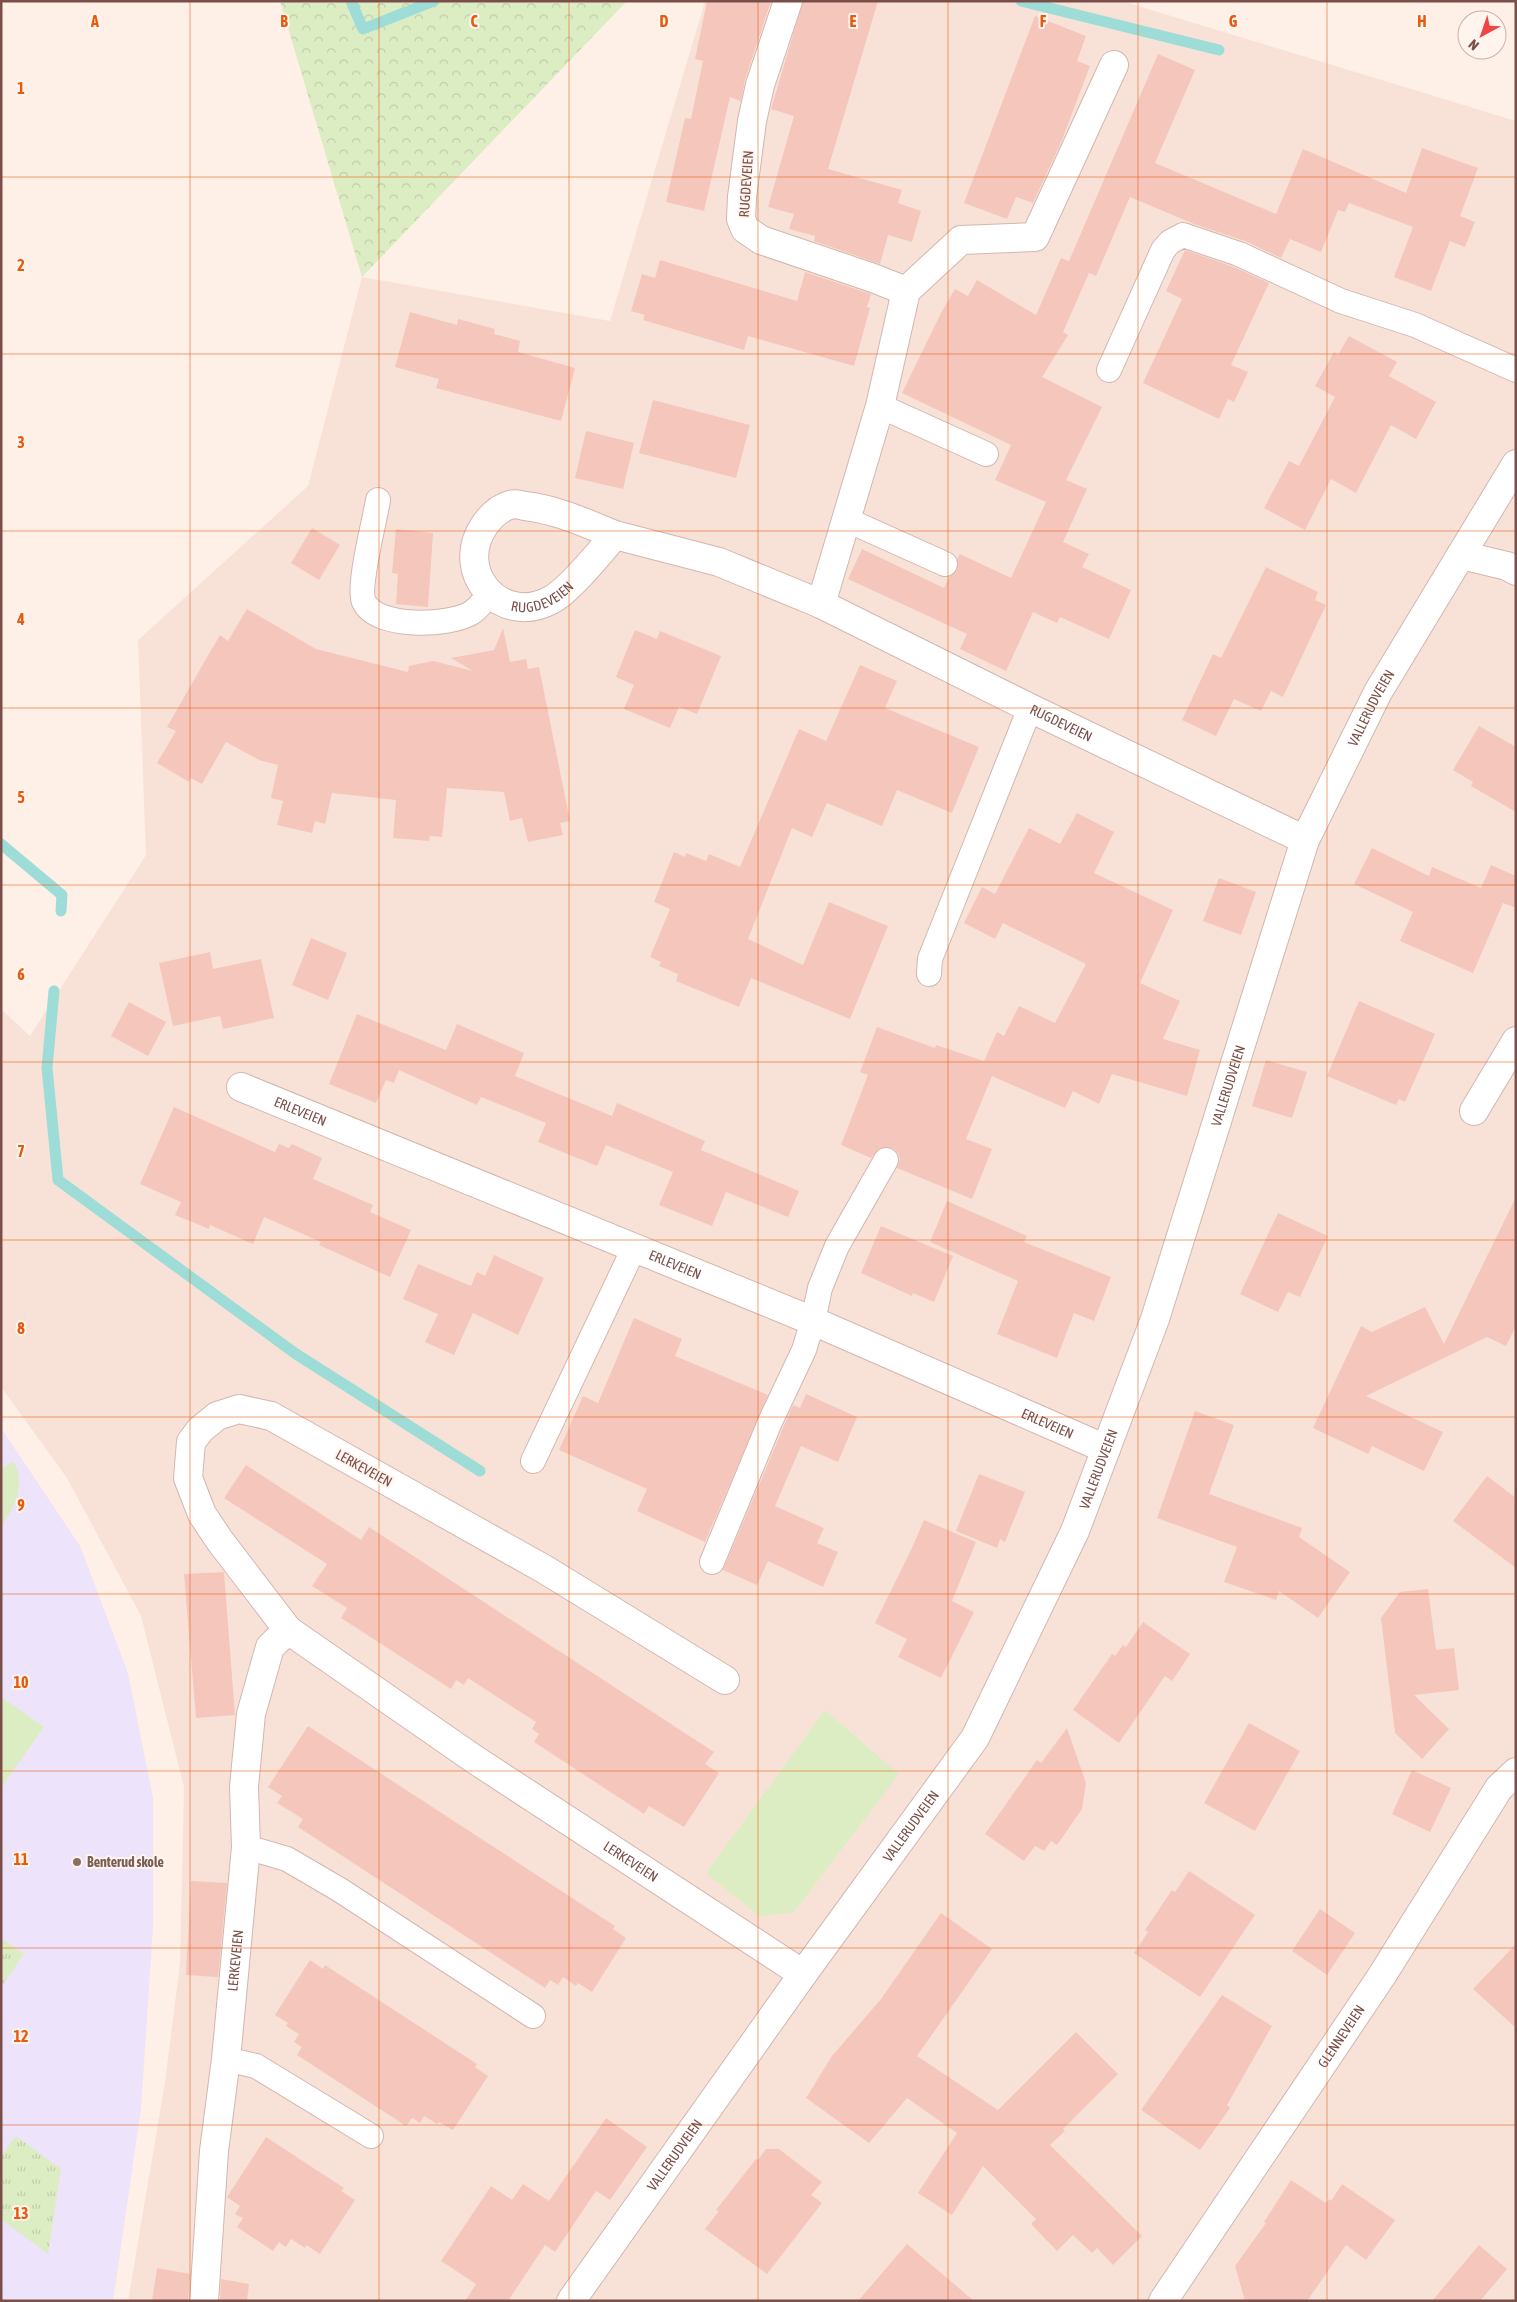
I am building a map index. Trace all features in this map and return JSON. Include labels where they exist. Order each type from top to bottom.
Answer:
[{"type":"street","name":"RUGDEVEIEN","points":[[788,1],[760,85],[752,121],[742,197],[741,219],[745,229],[761,240],[906,291]]},
{"type":"street","points":[[821,604],[880,406],[906,291],[961,240],[1035,237],[1114,65]]},
{"type":"street","name":"VALLERUDVEIEN","points":[[571,2301],[803,1974],[975,1738],[1075,1530],[1155,1319],[1304,840],[1378,692],[1516,464]]},
{"type":"street","name":"RUGDEVEIEN","points":[[615,535],[581,573],[552,600],[531,608],[511,606],[490,594],[478,575],[473,556],[479,534],[491,516],[511,504],[550,509],[615,535],[719,562],[821,604],[1030,708],[1304,840]]},
{"type":"street","points":[[1461,555],[1507,566],[1516,571]]},
{"type":"street","points":[[1474,1111],[1516,1041]]},
{"type":"street","name":"ERLEVEIEN","points":[[241,1087],[814,1321],[1106,1449]]},
{"type":"street","name":"LERKEVEIEN","points":[[725,1680],[544,1569],[270,1416],[239,1409],[217,1416],[200,1430],[191,1442],[188,1478],[202,1514],[220,1541],[288,1630],[474,1759],[803,1974]]},
{"type":"street","name":"LERKEVEIEN","points":[[204,2301],[214,2151],[226,2059],[246,1847],[244,1787],[251,1714],[270,1647],[288,1630]]},
{"type":"street","name":"GLENNEVEIEN","points":[[1163,2301],[1381,1977],[1499,1788],[1516,1772]]},
{"type":"lane","points":[[1109,370],[1163,250],[1170,242],[1183,236],[1239,254],[1341,301],[1415,325],[1516,370]]},
{"type":"lane","points":[[880,406],[986,454]]},
{"type":"lane","points":[[378,500],[362,587],[364,602],[371,609],[381,616],[404,622],[454,620],[472,613],[490,594]]},
{"type":"lane","points":[[845,519],[945,564]]},
{"type":"lane","points":[[928,974],[930,959],[1030,708]]},
{"type":"lane","points":[[712,1562],[770,1422],[804,1350],[814,1321],[820,1288],[837,1246],[886,1160]]},
{"type":"lane","points":[[533,1461],[634,1248]]},
{"type":"lane","points":[[246,1847],[286,1859],[340,1890],[533,2016]]},
{"type":"lane","points":[[226,2059],[256,2066],[371,2136]]},
{"type":"shaded area","points":[[705,1],[1122,1],[1516,121],[1516,2301],[128,2301],[165,2082],[180,1963],[184,1787],[141,1616],[67,1478],[1,1387],[1,1009],[30,1036],[146,855],[138,640],[308,486],[362,277],[610,321]]},
{"type":"shaded area","name":"Benterud skole","points":[[1,1428],[80,1546],[128,1673],[153,1798],[153,1927],[141,2109],[113,2301],[1,2301]]},
{"type":"green space","points":[[280,1],[627,1],[362,277]]},
{"type":"green space","points":[[14,1462],[19,1479],[19,1487],[11,1511],[1,1526],[1,1471],[6,1465]]},
{"type":"green space","points":[[1,1697],[44,1727],[1,1788]]},
{"type":"green space","points":[[825,1710],[899,1774],[794,1912],[760,1917],[706,1873]]},
{"type":"green space","points":[[1,1938],[24,1954],[1,1987]]},
{"type":"green space","points":[[16,2136],[61,2169],[48,2254],[1,2219],[1,2156]]},
{"type":"building","points":[[707,1],[771,1],[745,80],[741,101],[730,97],[704,211],[666,202],[685,118],[691,119],[703,61],[695,59]]},
{"type":"building","points":[[803,1],[878,1],[828,169],[902,190],[898,203],[921,211],[912,242],[888,235],[880,264],[814,241],[815,236],[789,229],[794,214],[768,207],[794,116],[771,109]]},
{"type":"building","points":[[1035,16],[1086,36],[1077,61],[1090,66],[1062,140],[1033,203],[1016,197],[1007,219],[964,203]]},
{"type":"building","points":[[1158,54],[1195,70],[1155,163],[1276,214],[1303,149],[1406,193],[1422,148],[1478,168],[1460,216],[1475,222],[1465,247],[1450,241],[1431,291],[1394,277],[1413,227],[1349,203],[1345,212],[1338,210],[1321,252],[1290,239],[1281,258],[1245,241],[1194,224],[1130,197],[1096,276],[1089,273],[1063,332],[1068,335],[1042,377],[1102,407],[1066,480],[1087,489],[1063,542],[1089,554],[1082,567],[1131,590],[1109,639],[1060,617],[1057,623],[1033,612],[1006,671],[960,649],[967,634],[848,579],[862,549],[944,588],[949,577],[957,570],[957,559],[960,554],[1011,578],[1046,502],[995,480],[1011,445],[902,393],[941,313],[955,289],[968,296],[977,280],[1036,315],[1061,258],[1069,261]]},
{"type":"building","points":[[1185,250],[1234,267],[1269,283],[1231,365],[1248,372],[1234,402],[1228,399],[1219,419],[1143,383],[1182,299],[1166,291]]},
{"type":"building","points":[[660,260],[797,301],[805,272],[871,294],[867,307],[870,308],[854,366],[748,336],[744,350],[643,320],[645,315],[631,311],[642,274],[655,278]]},
{"type":"building","points":[[410,312],[457,325],[458,319],[495,329],[494,334],[520,341],[518,352],[575,368],[561,421],[436,388],[439,379],[395,367]]},
{"type":"building","points":[[1349,336],[1397,362],[1389,376],[1436,402],[1416,439],[1391,425],[1356,493],[1331,479],[1305,530],[1264,508],[1289,461],[1299,466],[1335,397],[1315,386],[1334,352],[1338,355]]},
{"type":"building","points":[[653,400],[750,425],[736,478],[639,453]]},
{"type":"building","points":[[586,431],[634,443],[623,489],[575,478]]},
{"type":"building","points":[[312,528],[340,545],[319,580],[291,563]]},
{"type":"building","points":[[396,529],[433,533],[428,607],[396,604],[398,574],[392,573]]},
{"type":"building","points":[[1266,567],[1318,592],[1315,600],[1326,605],[1283,697],[1271,691],[1261,711],[1234,699],[1216,736],[1182,720],[1213,654],[1221,658]]},
{"type":"building","points":[[247,609],[316,649],[408,672],[409,666],[433,661],[473,671],[451,658],[494,650],[503,628],[510,662],[526,659],[528,669],[539,667],[570,821],[560,823],[563,835],[528,842],[522,818],[510,821],[504,792],[447,788],[442,837],[430,836],[429,841],[393,838],[396,800],[332,793],[325,824],[315,821],[312,833],[277,825],[283,801],[271,798],[278,765],[259,760],[226,742],[202,784],[191,778],[189,782],[157,763],[176,731],[167,727],[220,635],[228,641]]},
{"type":"building","points":[[635,630],[657,639],[660,631],[721,656],[697,714],[679,707],[670,728],[624,709],[634,685],[616,677]]},
{"type":"building","points":[[860,665],[897,681],[885,708],[979,747],[952,813],[897,790],[882,826],[827,803],[812,837],[792,828],[748,939],[803,965],[829,902],[888,926],[850,1019],[751,978],[739,1007],[676,981],[678,974],[659,966],[661,962],[650,957],[670,909],[654,902],[674,852],[685,857],[686,853],[706,861],[709,854],[740,867],[799,729],[826,741]]},
{"type":"building","points":[[1479,726],[1516,747],[1516,812],[1471,786],[1473,782],[1453,770]]},
{"type":"building","points":[[1077,813],[1114,832],[1094,873],[1173,910],[1140,983],[1180,1001],[1163,1039],[1200,1050],[1187,1096],[1112,1074],[1099,1104],[1073,1091],[1065,1108],[992,1076],[966,1139],[992,1149],[972,1199],[897,1168],[900,1159],[898,1153],[892,1148],[880,1148],[871,1158],[841,1145],[868,1075],[860,1072],[877,1027],[935,1048],[936,1045],[984,1061],[997,1032],[1004,1036],[1019,1006],[1055,1023],[1086,964],[1003,923],[995,939],[964,923],[982,887],[995,894],[1029,828],[1060,844]]},
{"type":"building","points":[[1372,848],[1429,876],[1432,867],[1481,888],[1491,865],[1516,876],[1516,908],[1503,903],[1473,973],[1400,941],[1413,912],[1354,884]]},
{"type":"building","points":[[1219,878],[1256,892],[1241,935],[1203,921]]},
{"type":"building","points":[[311,938],[347,953],[328,1000],[292,985]]},
{"type":"building","points":[[210,952],[213,969],[261,959],[274,1018],[223,1029],[220,1016],[173,1026],[159,963]]},
{"type":"building","points":[[1359,1001],[1435,1034],[1405,1102],[1399,1099],[1396,1105],[1327,1076]]},
{"type":"building","points":[[129,1002],[166,1022],[148,1056],[111,1036]]},
{"type":"building","points":[[357,1014],[446,1050],[457,1024],[524,1053],[515,1076],[612,1116],[617,1103],[705,1141],[701,1150],[799,1191],[788,1217],[726,1192],[712,1226],[659,1205],[673,1172],[606,1145],[597,1166],[538,1142],[546,1123],[481,1097],[477,1105],[399,1070],[394,1083],[386,1080],[376,1103],[329,1084]]},
{"type":"building","points":[[1266,1060],[1307,1072],[1292,1118],[1252,1106]]},
{"type":"building","points":[[174,1107],[275,1152],[279,1144],[289,1148],[292,1144],[322,1158],[313,1179],[373,1205],[370,1212],[411,1230],[390,1277],[319,1245],[321,1242],[264,1217],[253,1244],[210,1225],[209,1229],[175,1215],[181,1202],[140,1184]]},
{"type":"building","points":[[1516,1197],[1516,1326],[1506,1346],[1487,1337],[1366,1396],[1443,1432],[1424,1471],[1372,1446],[1368,1454],[1313,1428],[1361,1326],[1372,1332],[1425,1307],[1444,1344]]},
{"type":"building","points":[[947,1201],[1027,1236],[1024,1242],[1111,1277],[1094,1321],[1074,1313],[1057,1358],[997,1334],[1018,1281],[930,1242]]},
{"type":"building","points":[[1278,1213],[1328,1236],[1300,1297],[1288,1292],[1278,1312],[1240,1294]]},
{"type":"building","points":[[881,1226],[953,1256],[934,1302],[913,1293],[912,1296],[861,1273]]},
{"type":"building","points":[[494,1255],[544,1278],[518,1335],[473,1313],[454,1355],[425,1342],[438,1314],[403,1299],[418,1264],[471,1286],[477,1272],[485,1276]]},
{"type":"building","points":[[634,1318],[682,1339],[675,1356],[768,1395],[705,1542],[637,1511],[647,1489],[559,1450],[583,1396],[598,1403]]},
{"type":"building","points":[[806,1394],[857,1417],[838,1462],[801,1446],[775,1506],[824,1528],[817,1543],[838,1552],[823,1587],[768,1561],[757,1585],[723,1570],[793,1405],[800,1408]]},
{"type":"building","points":[[1195,1411],[1234,1425],[1209,1494],[1302,1528],[1299,1537],[1350,1572],[1318,1618],[1279,1591],[1276,1600],[1224,1582],[1237,1547],[1157,1518]]},
{"type":"building","points":[[246,1465],[361,1540],[369,1527],[714,1752],[705,1764],[719,1773],[684,1827],[649,1806],[644,1814],[534,1742],[539,1734],[532,1729],[536,1722],[468,1678],[464,1685],[456,1680],[451,1689],[341,1618],[347,1608],[312,1586],[327,1564],[224,1498]]},
{"type":"building","points":[[979,1474],[1025,1492],[1005,1542],[1000,1539],[997,1548],[956,1531]]},
{"type":"building","points":[[1487,1476],[1516,1498],[1516,1568],[1453,1521]]},
{"type":"building","points":[[924,1520],[976,1542],[952,1601],[974,1612],[941,1678],[898,1657],[907,1639],[875,1623]]},
{"type":"building","points":[[224,1572],[235,1715],[196,1718],[184,1574]]},
{"type":"building","points":[[1428,1589],[1436,1650],[1454,1648],[1459,1690],[1414,1695],[1449,1729],[1422,1759],[1395,1733],[1381,1618],[1400,1592]]},
{"type":"building","points":[[1143,1622],[1190,1654],[1172,1681],[1165,1676],[1119,1743],[1073,1710],[1112,1654],[1115,1656],[1123,1645],[1126,1647]]},
{"type":"building","points":[[1249,1723],[1300,1751],[1255,1831],[1204,1803]]},
{"type":"building","points":[[308,1726],[615,1926],[613,1929],[626,1938],[592,1992],[578,1983],[576,1986],[563,1977],[558,1985],[550,1980],[545,1988],[298,1827],[303,1819],[277,1803],[282,1796],[268,1787]]},
{"type":"building","points":[[1067,1728],[1086,1783],[1082,1809],[1057,1845],[1051,1841],[1044,1851],[1035,1846],[1024,1861],[985,1834],[1037,1760],[1041,1763]]},
{"type":"building","points":[[1412,1770],[1451,1788],[1430,1832],[1392,1814]]},
{"type":"building","points":[[1189,1871],[1255,1915],[1200,1997],[1134,1953],[1148,1932],[1145,1930],[1172,1890],[1175,1892]]},
{"type":"building","points":[[191,1881],[227,1883],[218,1977],[186,1975]]},
{"type":"building","points":[[1320,1909],[1355,1933],[1327,1975],[1292,1951]]},
{"type":"building","points":[[941,1913],[992,1949],[917,2056],[998,2110],[1076,2032],[1118,2074],[1063,2129],[1065,2131],[1050,2145],[1142,2236],[1113,2265],[1097,2248],[1092,2253],[1073,2235],[1057,2251],[1031,2224],[1036,2219],[983,2166],[952,2215],[918,2193],[957,2133],[907,2098],[869,2143],[806,2098],[832,2056],[881,1999]]},
{"type":"building","points":[[1516,1944],[1516,2028],[1473,1989]]},
{"type":"building","points":[[310,1960],[323,1969],[325,1965],[477,2064],[475,2067],[488,2076],[453,2130],[439,2122],[437,2124],[424,2116],[420,2123],[412,2118],[406,2126],[297,2055],[302,2047],[294,2042],[299,2034],[286,2026],[288,2023],[275,2015]]},
{"type":"building","points":[[1222,1995],[1272,2026],[1227,2105],[1230,2108],[1200,2150],[1141,2110]]},
{"type":"building","points":[[606,2118],[647,2147],[610,2200],[596,2191],[555,2252],[545,2245],[508,2301],[465,2301],[476,2284],[441,2261],[491,2186],[512,2200],[523,2184],[549,2201]]},
{"type":"building","points":[[266,2137],[344,2188],[341,2191],[355,2200],[320,2254],[306,2245],[305,2248],[291,2239],[286,2247],[279,2242],[273,2251],[237,2227],[243,2218],[235,2214],[240,2206],[227,2197]]},
{"type":"building","points":[[766,2149],[779,2149],[822,2182],[811,2195],[822,2203],[767,2274],[705,2229],[719,2211],[716,2210]]},
{"type":"building","points":[[1291,2180],[1326,2203],[1329,2199],[1331,2201],[1342,2184],[1395,2220],[1366,2260],[1346,2245],[1307,2301],[1245,2301],[1235,2266],[1266,2223],[1264,2222]]},
{"type":"building","points":[[907,2244],[974,2301],[858,2301]]},
{"type":"building","points":[[1479,2245],[1507,2269],[1480,2301],[1432,2301]]},
{"type":"building","points":[[157,2268],[190,2274],[188,2301],[152,2301]]},
{"type":"building","points":[[221,2279],[249,2284],[247,2301],[220,2301]]},
{"type":"waterway","points":[[351,1],[363,29],[434,1]]},
{"type":"waterway","points":[[1021,1],[1219,50]]},
{"type":"waterway","points":[[1,844],[62,895],[61,911]]},
{"type":"waterway","points":[[54,991],[47,1068],[58,1180],[296,1354],[480,1471]]},
{"type":"place","name":"Benterud skole","points":[[77,1862]]}]
